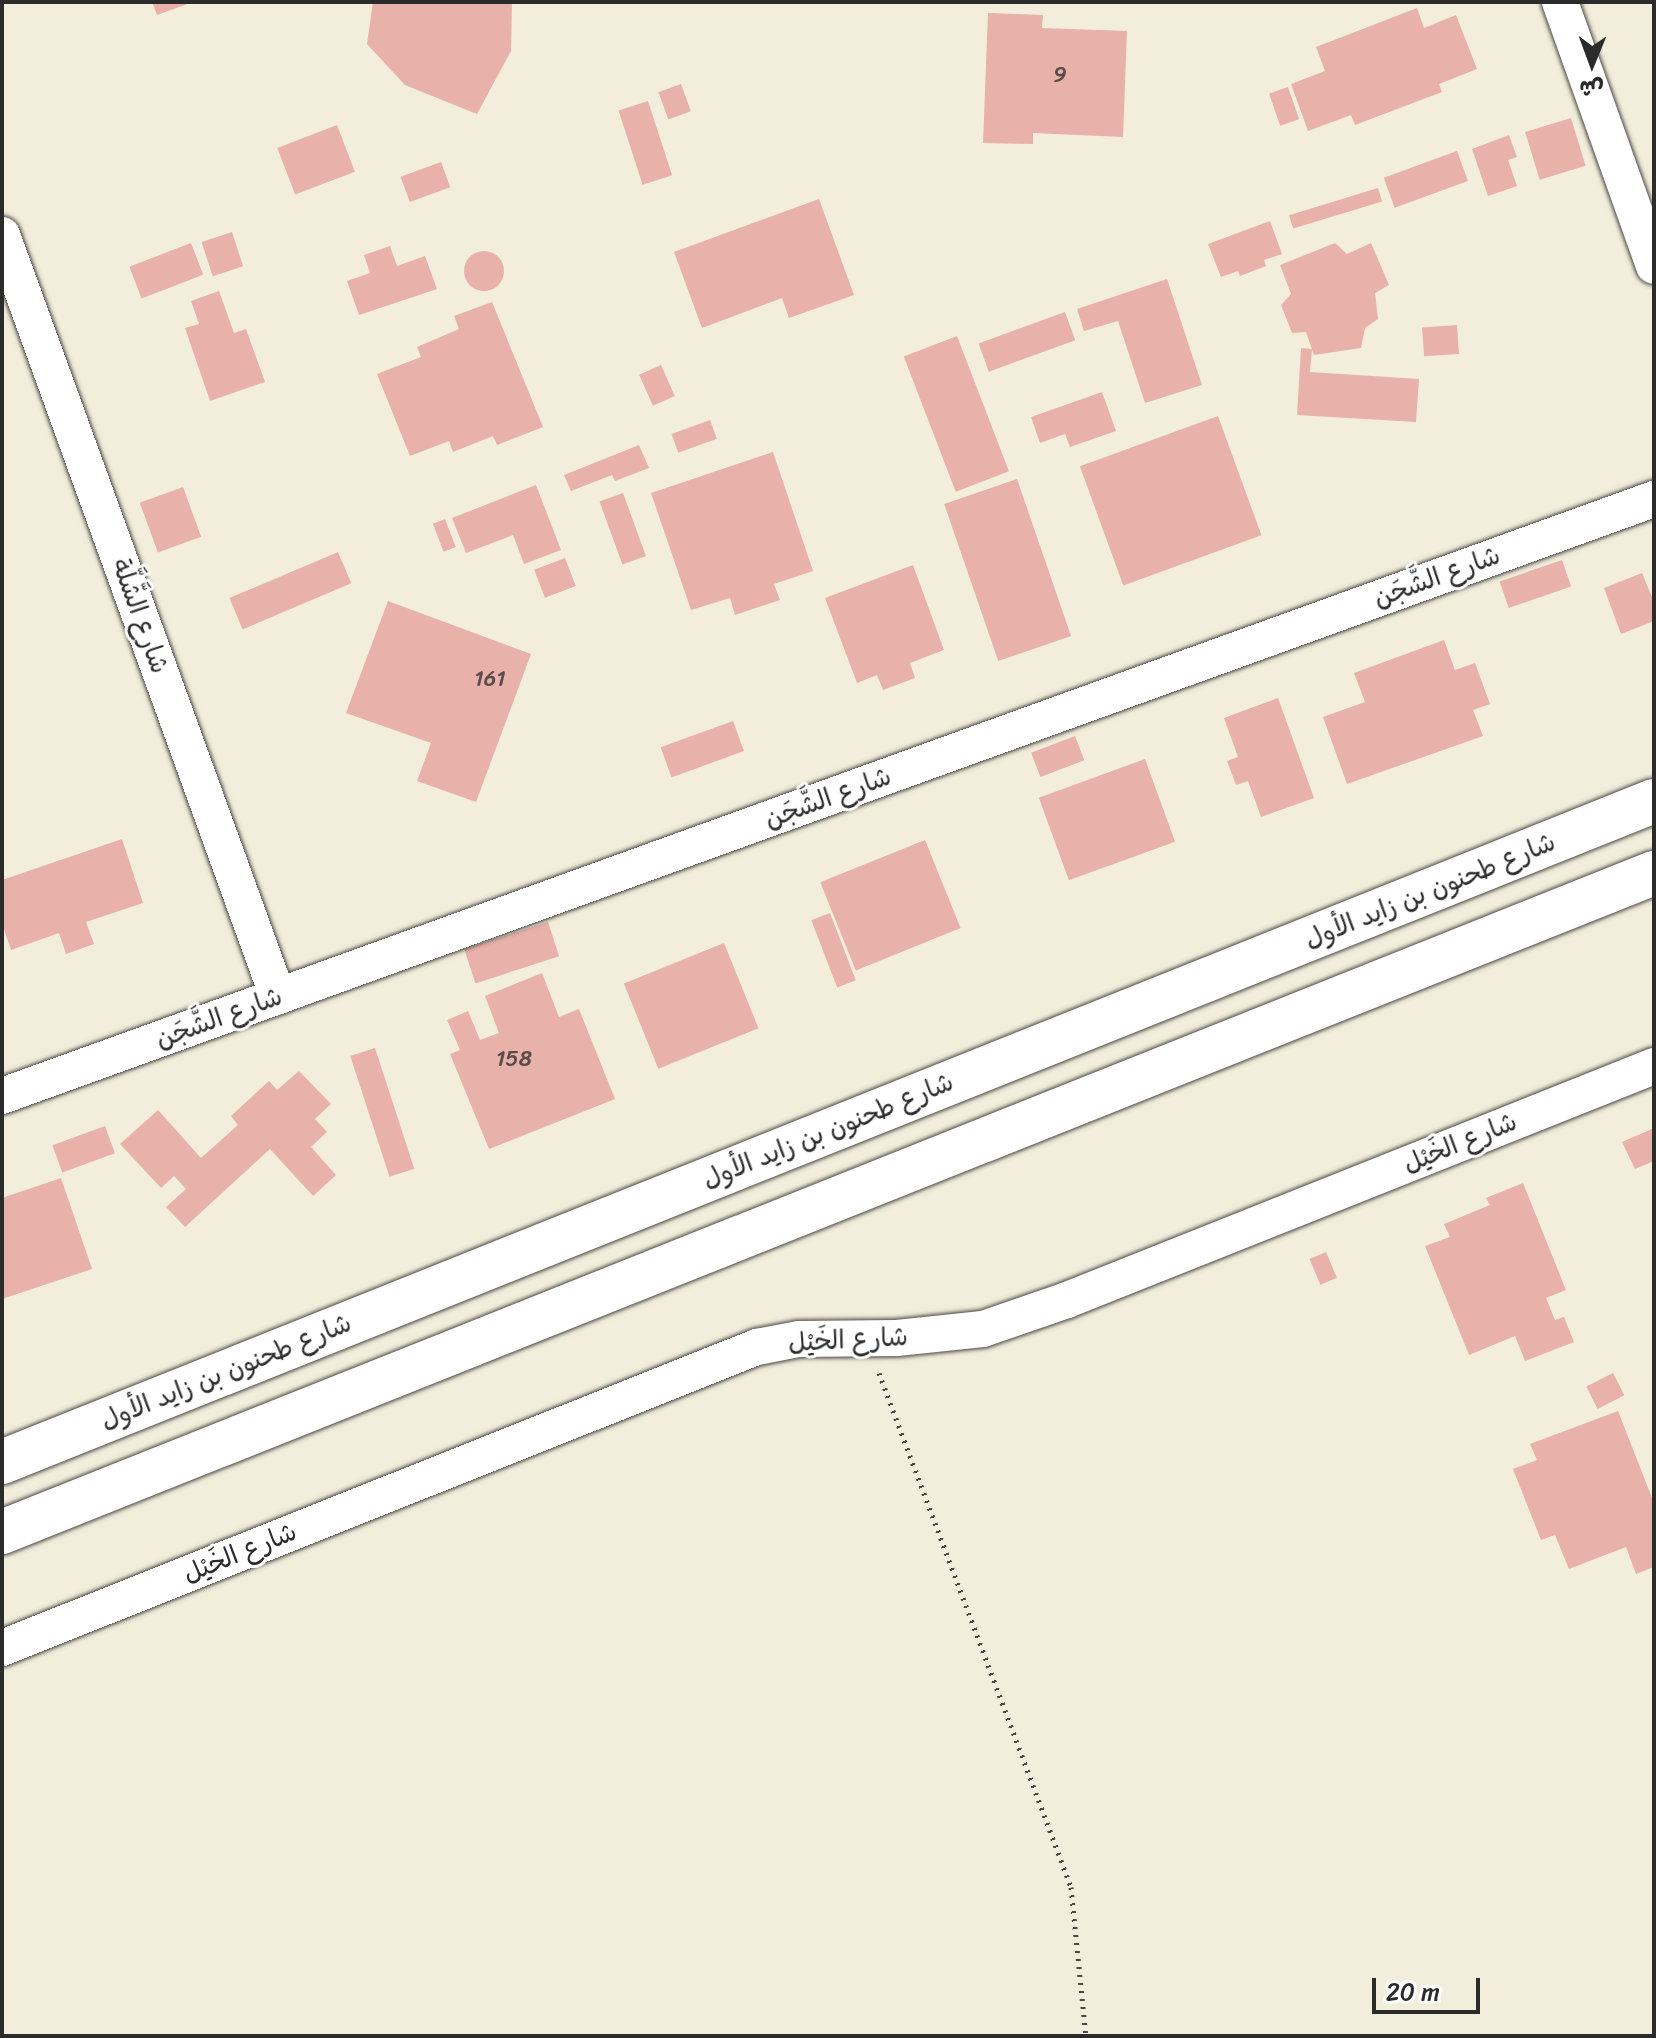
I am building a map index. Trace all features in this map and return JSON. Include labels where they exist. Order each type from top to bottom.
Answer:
[{"type":"street","points":[[1560,2],[1654,266]]},
{"type":"street","name":"شارع الشَّلَّة","points":[[2,235],[278,997]]},
{"type":"street","name":"شارع الشَّجَن","points":[[2,1096],[1654,499]]},
{"type":"street","name":"شارع طحنون بن زايد الأول","points":[[2,1462],[1654,801]]},
{"type":"street","points":[[2,1532],[1654,873]]},
{"type":"street","name":"شارع الخَيْل","points":[[2,1648],[757,1347],[799,1339],[968,1331],[1028,1314],[1654,1066]]},
{"type":"path","points":[[866,1338],[1071,1887],[1086,2036]]},
{"type":"building","points":[[152,2],[193,2],[157,15]]},
{"type":"building","points":[[373,2],[512,2],[511,51],[477,114],[405,85],[367,44]]},
{"type":"building","points":[[1417,8],[1424,28],[1456,15],[1477,69],[1439,84],[1442,92],[1355,125],[1351,115],[1308,131],[1291,84],[1325,71],[1316,47]]},
{"type":"building","points":[[988,13],[1043,15],[1042,28],[1127,31],[1123,137],[1033,133],[1033,144],[983,143]]},
{"type":"building","points":[[681,84],[691,111],[668,119],[658,92]]},
{"type":"building","points":[[1288,87],[1299,119],[1280,126],[1269,94]]},
{"type":"building","points":[[648,101],[672,175],[643,185],[619,111]]},
{"type":"building","points":[[1571,118],[1586,166],[1540,180],[1525,132]]},
{"type":"building","points":[[337,125],[355,172],[295,195],[277,148]]},
{"type":"building","points":[[1509,135],[1517,157],[1508,160],[1517,186],[1488,196],[1472,149]]},
{"type":"building","points":[[1457,151],[1468,181],[1395,208],[1384,178]]},
{"type":"building","points":[[441,162],[450,187],[410,202],[401,177]]},
{"type":"building","points":[[1378,188],[1382,201],[1293,229],[1289,215]]},
{"type":"building","points":[[819,199],[854,295],[789,318],[782,298],[702,328],[674,252]]},
{"type":"building","points":[[1270,221],[1282,254],[1264,260],[1266,266],[1240,276],[1238,271],[1221,277],[1208,244]]},
{"type":"building","points":[[232,232],[243,266],[213,276],[202,242]]},
{"type":"building","points":[[191,243],[203,275],[142,298],[129,267]]},
{"type":"building","points":[[1335,243],[1347,254],[1371,243],[1389,285],[1375,293],[1378,319],[1365,328],[1361,348],[1314,355],[1306,332],[1292,333],[1281,305],[1291,294],[1280,265]]},
{"type":"building","points":[[390,246],[397,266],[425,256],[437,289],[359,315],[347,281],[370,273],[364,255]]},
{"type":"building","points":[[484,251],[498,257],[504,271],[498,285],[484,291],[470,285],[464,271],[470,257]]},
{"type":"building","points":[[1167,279],[1202,385],[1145,403],[1118,321],[1084,331],[1077,309]]},
{"type":"building","points":[[219,291],[234,333],[246,329],[265,382],[210,401],[185,328],[199,324],[191,301]]},
{"type":"building","points":[[492,302],[543,427],[497,445],[493,436],[453,452],[449,441],[410,456],[377,374],[421,357],[417,347],[459,329],[454,316]]},
{"type":"building","points":[[1065,312],[1075,340],[989,372],[979,343]]},
{"type":"building","points":[[1457,325],[1459,354],[1424,356],[1422,327]]},
{"type":"building","points":[[957,336],[1009,471],[956,492],[904,356]]},
{"type":"building","points":[[1301,348],[1312,349],[1310,372],[1419,379],[1416,422],[1297,415]]},
{"type":"building","points":[[661,365],[675,396],[653,406],[639,375]]},
{"type":"building","points":[[1102,392],[1116,431],[1070,447],[1065,434],[1040,443],[1031,417]]},
{"type":"building","points":[[1218,416],[1261,535],[1123,586],[1080,466]]},
{"type":"building","points":[[710,420],[717,439],[678,453],[671,434]]},
{"type":"building","points":[[639,445],[649,468],[615,481],[612,475],[571,491],[564,475]]},
{"type":"building","points":[[773,452],[813,571],[774,584],[780,600],[735,615],[730,598],[691,610],[651,493]]},
{"type":"building","points":[[1017,479],[1071,636],[998,661],[944,504]]},
{"type":"building","points":[[536,485],[561,550],[524,564],[513,535],[466,553],[452,518]]},
{"type":"building","points":[[183,487],[201,537],[158,553],[140,503]]},
{"type":"building","points":[[623,493],[646,556],[622,565],[600,502]]},
{"type":"building","points":[[445,519],[456,547],[444,552],[433,524]]},
{"type":"building","points":[[338,552],[351,583],[243,629],[229,598]]},
{"type":"building","points":[[565,558],[576,586],[545,598],[534,570]]},
{"type":"building","points":[[1562,560],[1571,586],[1509,608],[1500,581]]},
{"type":"building","points":[[913,565],[944,650],[910,663],[915,678],[883,690],[877,675],[857,683],[825,598]]},
{"type":"building","points":[[1642,573],[1654,602],[1654,621],[1621,634],[1604,588]]},
{"type":"building","points":[[388,601],[531,654],[476,802],[417,781],[431,743],[346,713]]},
{"type":"building","points":[[1444,640],[1455,670],[1475,663],[1490,704],[1473,710],[1483,736],[1347,784],[1323,717],[1365,702],[1354,673]]},
{"type":"building","points":[[1278,698],[1314,798],[1261,817],[1248,781],[1236,785],[1227,761],[1238,757],[1224,718]]},
{"type":"building","points":[[733,721],[744,751],[672,777],[661,747]]},
{"type":"building","points":[[1075,736],[1084,760],[1040,777],[1031,753]]},
{"type":"building","points":[[1145,759],[1175,842],[1069,880],[1039,798]]},
{"type":"building","points":[[122,839],[143,903],[86,922],[94,944],[66,954],[59,933],[11,950],[2,923],[2,880]]},
{"type":"building","points":[[925,840],[961,928],[856,970],[820,882]]},
{"type":"building","points":[[830,913],[856,980],[837,987],[811,920]]},
{"type":"building","points":[[548,922],[559,956],[475,983],[464,949]]},
{"type":"building","points":[[724,943],[758,1028],[658,1069],[624,983]]},
{"type":"building","points":[[542,973],[559,1017],[579,1009],[615,1099],[489,1149],[450,1054],[460,1050],[447,1020],[468,1011],[480,1040],[499,1033],[485,996]]},
{"type":"building","points":[[375,1048],[414,1169],[390,1177],[350,1056]]},
{"type":"building","points":[[299,1071],[331,1104],[315,1119],[327,1132],[311,1147],[336,1175],[313,1196],[270,1149],[185,1227],[166,1207],[186,1189],[174,1176],[161,1188],[120,1144],[158,1110],[201,1158],[238,1125],[231,1116],[269,1081],[277,1090]]},
{"type":"building","points":[[105,1126],[115,1153],[62,1172],[52,1145]]},
{"type":"building","points":[[1654,1128],[1654,1161],[1635,1169],[1622,1142]]},
{"type":"building","points":[[61,1178],[92,1269],[2,1299],[2,1198]]},
{"type":"building","points":[[1523,1183],[1566,1290],[1546,1298],[1555,1320],[1564,1317],[1574,1342],[1525,1361],[1515,1336],[1469,1355],[1425,1246],[1450,1237],[1444,1224],[1490,1205],[1486,1198]]},
{"type":"building","points":[[1326,1252],[1337,1278],[1320,1285],[1309,1259]]},
{"type":"building","points":[[1613,1373],[1624,1395],[1598,1409],[1586,1387]]},
{"type":"building","points":[[1618,1411],[1654,1503],[1654,1567],[1636,1574],[1626,1547],[1569,1569],[1555,1535],[1541,1540],[1513,1469],[1537,1460],[1530,1444]]}]
